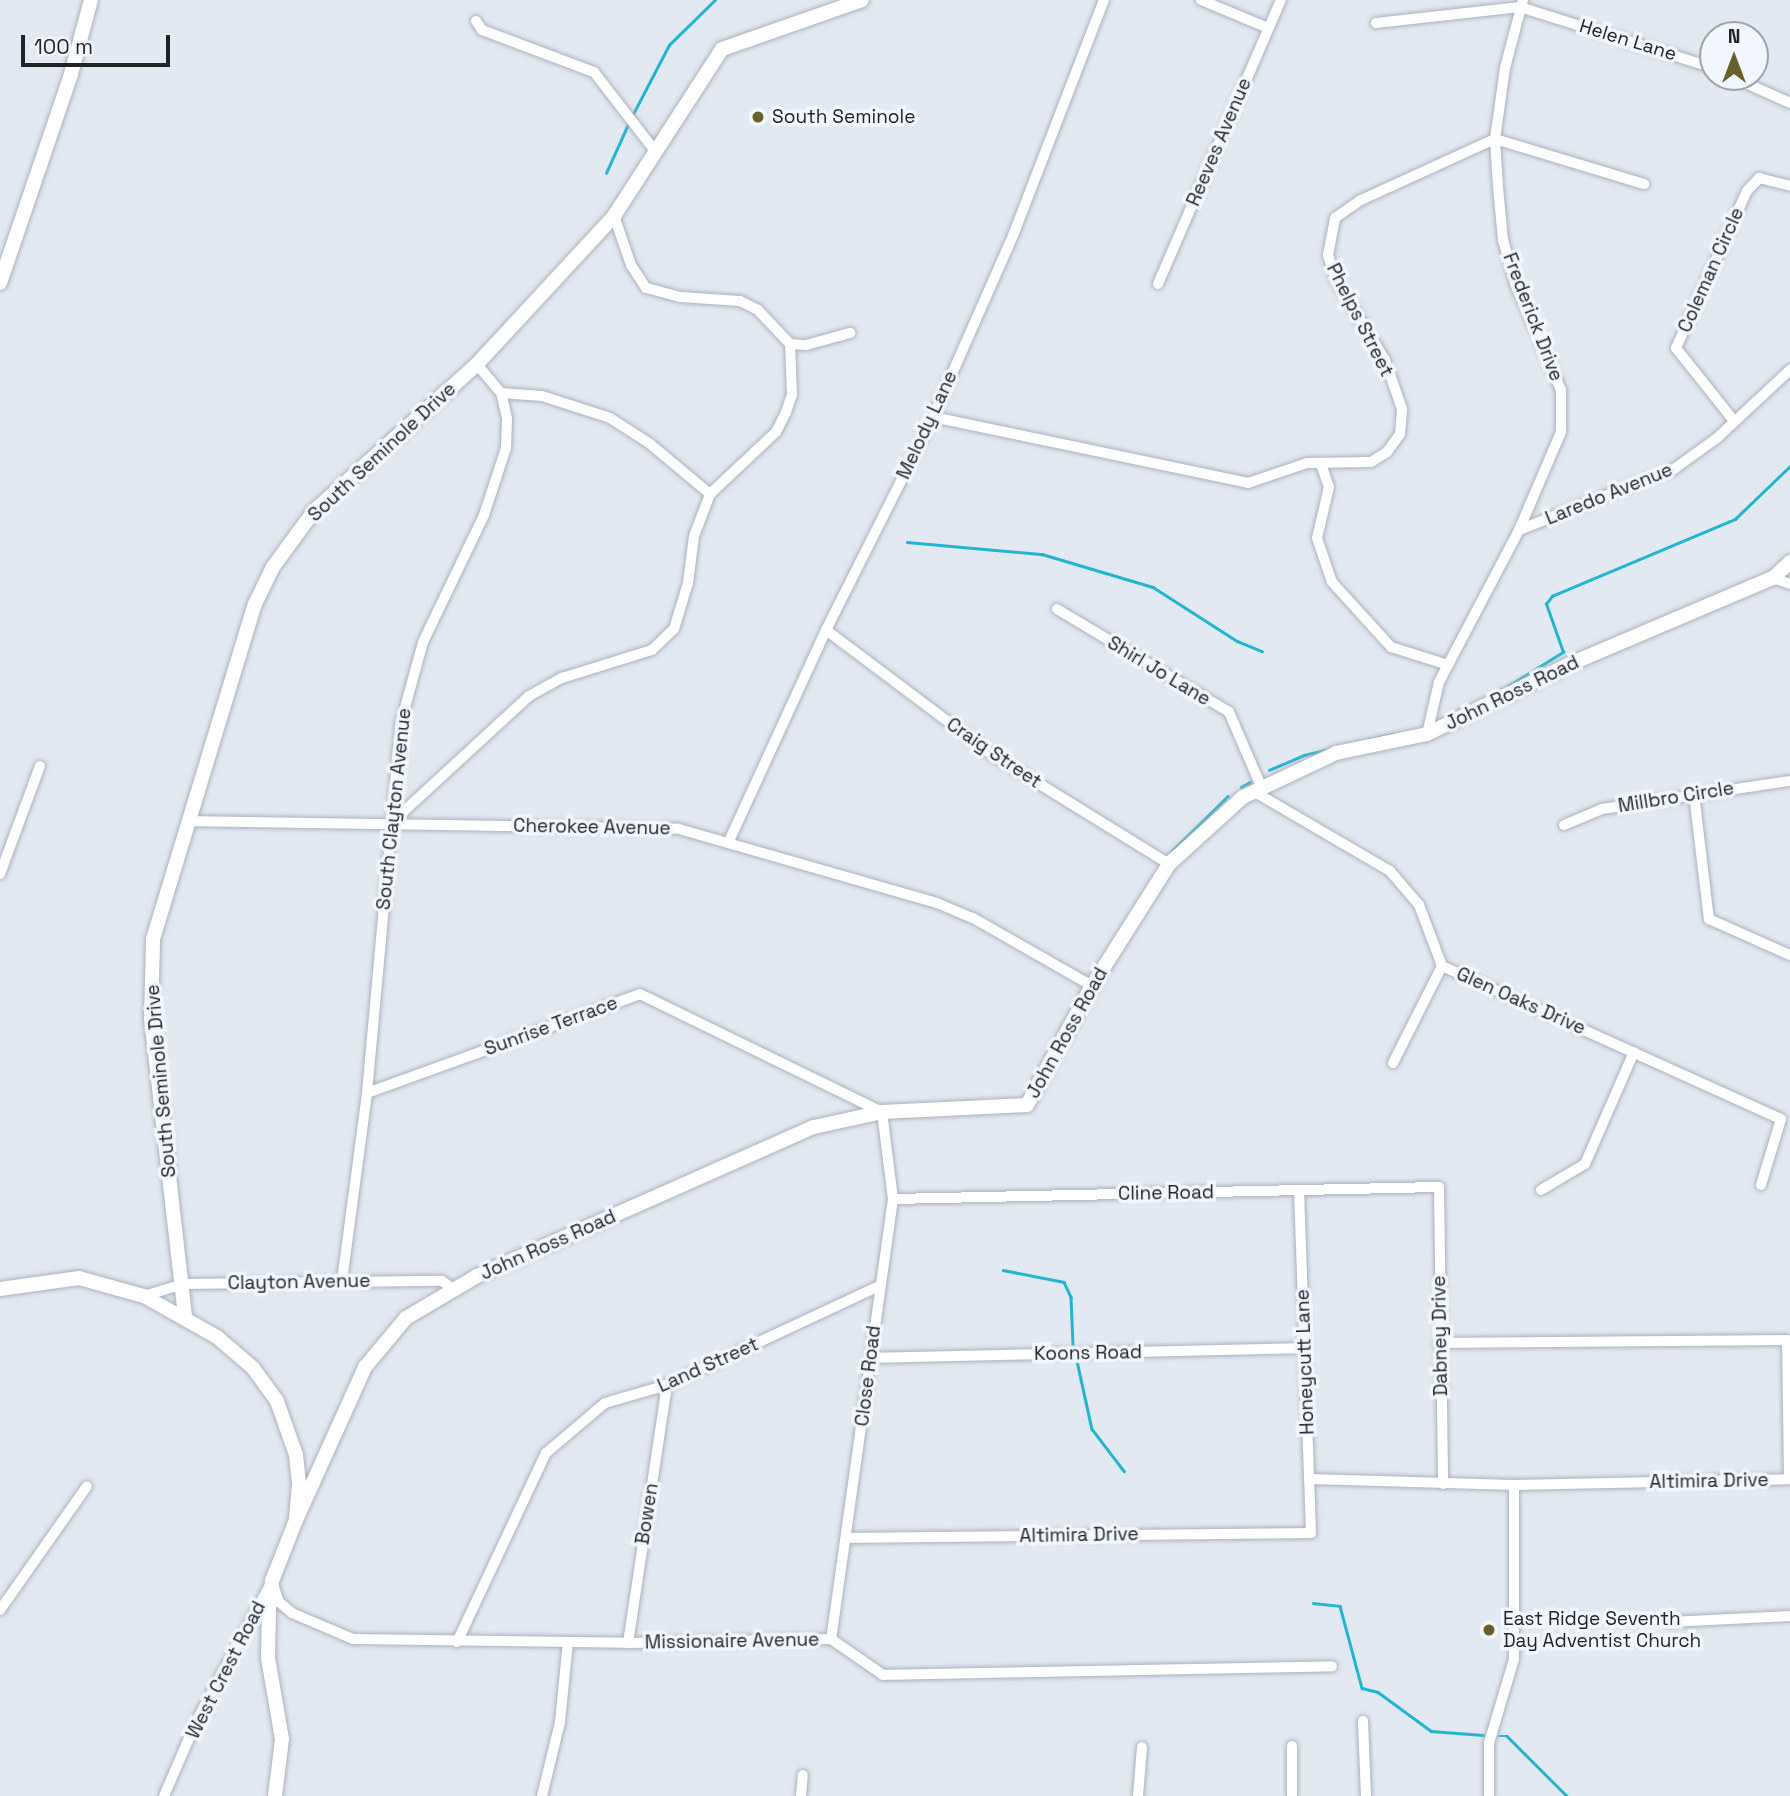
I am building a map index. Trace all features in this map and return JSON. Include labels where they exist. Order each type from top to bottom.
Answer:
[{"type":"street","points":[[0,284],[71,74],[91,0]]},
{"type":"street","name":"South Seminole Drive","points":[[185,1316],[157,1080],[150,977],[160,906],[255,604],[273,567],[314,511],[477,364],[614,216],[722,50],[862,0]]},
{"type":"street","name":"Melody Lane","points":[[729,841],[826,630],[933,417],[1014,233],[1104,0]]},
{"type":"street","points":[[1201,0],[1268,28]]},
{"type":"street","name":"Reeves Avenue","points":[[1158,284],[1281,0]]},
{"type":"street","name":"Helen Lane","points":[[1376,23],[1522,4],[1699,63]]},
{"type":"street","name":"Frederick Drive","points":[[1427,734],[1438,682],[1519,530],[1561,432],[1563,414],[1554,370],[1515,283],[1503,240],[1495,139],[1522,4]]},
{"type":"street","points":[[476,22],[482,30],[594,72],[656,151]]},
{"type":"street","points":[[1763,91],[1790,103]]},
{"type":"street","points":[[1495,139],[1643,184]]},
{"type":"street","name":"Phelps Street","points":[[933,417],[1248,483],[1307,463],[1371,462],[1387,452],[1400,434],[1402,409],[1385,360],[1335,278],[1328,255],[1335,218],[1361,200],[1495,139]]},
{"type":"street","name":"Coleman Circle","points":[[1734,421],[1676,348],[1747,191],[1759,178],[1790,186]]},
{"type":"street","points":[[391,823],[529,696],[562,678],[652,650],[674,629],[688,583],[694,536],[710,494],[776,432],[792,395],[790,344],[758,310],[740,301],[680,297],[646,288],[631,265],[614,216]]},
{"type":"street","points":[[790,344],[806,345],[850,333]]},
{"type":"street","points":[[477,364],[501,393],[542,396],[610,418],[649,443],[710,494]]},
{"type":"street","name":"Laredo Avenue","points":[[1519,530],[1674,469],[1734,421],[1790,370]]},
{"type":"street","name":"South Clayton Avenue","points":[[342,1281],[367,1093],[401,722],[412,673],[501,473],[507,418],[501,393]]},
{"type":"street","points":[[1321,464],[1329,487],[1317,538],[1332,582],[1391,647],[1448,665]]},
{"type":"street","name":"John Ross Road","points":[[275,1796],[283,1749],[268,1658],[272,1581],[296,1520],[379,1345],[406,1318],[453,1289],[814,1127],[882,1112],[1027,1105],[1092,986],[1169,864],[1257,789],[1336,753],[1427,734],[1570,664],[1773,578],[1790,562]]},
{"type":"street","points":[[1773,578],[1790,584]]},
{"type":"street","name":"Shirl Jo Lane","points":[[1057,610],[1229,712],[1257,789]]},
{"type":"street","name":"Craig Street","points":[[826,630],[991,754],[1169,864]]},
{"type":"street","points":[[0,874],[40,766]]},
{"type":"street","name":"Millbro Circle","points":[[1564,825],[1602,808],[1790,780]]},
{"type":"street","name":"Glen Oaks Drive","points":[[1257,789],[1390,871],[1419,905],[1442,966],[1781,1119],[1760,1185]]},
{"type":"street","points":[[1694,794],[1709,919],[1790,956]]},
{"type":"street","name":"Cherokee Avenue","points":[[187,821],[650,826],[729,841],[937,903],[973,918],[1092,986]]},
{"type":"street","points":[[1393,1063],[1442,966]]},
{"type":"street","name":"Sunrise Terrace","points":[[367,1093],[640,993],[882,1112]]},
{"type":"street","points":[[1541,1190],[1585,1164],[1634,1052]]},
{"type":"street","name":"Close Road","points":[[831,1639],[872,1358],[877,1287],[893,1199],[882,1112]]},
{"type":"street","name":"Cline Road","points":[[893,1199],[1439,1188]]},
{"type":"street","name":"Dabney Drive","points":[[1439,1188],[1443,1484]]},
{"type":"street","name":"Honeycutt Lane","points":[[1299,1191],[1311,1533]]},
{"type":"street","points":[[0,1289],[79,1278],[144,1296],[185,1316],[253,1367],[277,1401],[296,1455],[296,1520]]},
{"type":"street","name":"Clayton Avenue","points":[[144,1296],[183,1284],[442,1281],[453,1289]]},
{"type":"street","name":"Land Street","points":[[457,1642],[546,1453],[605,1403],[667,1385],[877,1287]]},
{"type":"street","name":"Altimira Drive","points":[[1310,1479],[1514,1485],[1788,1479],[1787,1340],[1439,1343]]},
{"type":"street","name":"Koons Road","points":[[872,1358],[1304,1348]]},
{"type":"street","name":"Bowen","points":[[628,1643],[667,1385]]},
{"type":"street","points":[[1489,1796],[1489,1743],[1514,1659],[1514,1485]]},
{"type":"street","points":[[0,1610],[87,1486]]},
{"type":"street","name":"Altimira Drive","points":[[847,1538],[1311,1533]]},
{"type":"street","name":"Missionaire Avenue","points":[[272,1581],[279,1602],[334,1635],[387,1642],[628,1643],[831,1639],[883,1675],[1332,1666]]},
{"type":"street","name":"West Crest Road","points":[[164,1796],[196,1722],[272,1581]]},
{"type":"street","points":[[1670,1622],[1790,1616]]},
{"type":"street","points":[[542,1796],[560,1722],[568,1642]]},
{"type":"street","points":[[1363,1721],[1366,1796]]},
{"type":"street","points":[[1292,1746],[1292,1796]]},
{"type":"street","points":[[1138,1796],[1142,1747]]},
{"type":"street","points":[[801,1796],[803,1775]]},
{"type":"waterway","points":[[632,116],[669,45],[715,0]]},
{"type":"waterway","points":[[606,173],[629,122]]},
{"type":"waterway","points":[[1508,686],[1563,652],[1546,604],[1552,596],[1735,519],[1790,466]]},
{"type":"waterway","points":[[907,542],[1042,554],[1153,587],[1237,641],[1262,651]]},
{"type":"waterway","points":[[1269,770],[1304,755],[1393,734]]},
{"type":"waterway","points":[[1241,787],[1250,782]]},
{"type":"waterway","points":[[1172,851],[1228,796]]},
{"type":"waterway","points":[[1003,1270],[1064,1282],[1071,1297],[1073,1345]]},
{"type":"waterway","points":[[1077,1361],[1092,1429],[1124,1471]]},
{"type":"waterway","points":[[1313,1603],[1340,1606],[1362,1688],[1378,1692],[1431,1731],[1483,1735]]},
{"type":"waterway","points":[[1499,1736],[1507,1736],[1567,1796]]},
{"type":"place","name":"South Seminole","points":[[758,117]]},
{"type":"place","name":"East Ridge Seventh Day Adventist Church","points":[[1489,1630]]}]
